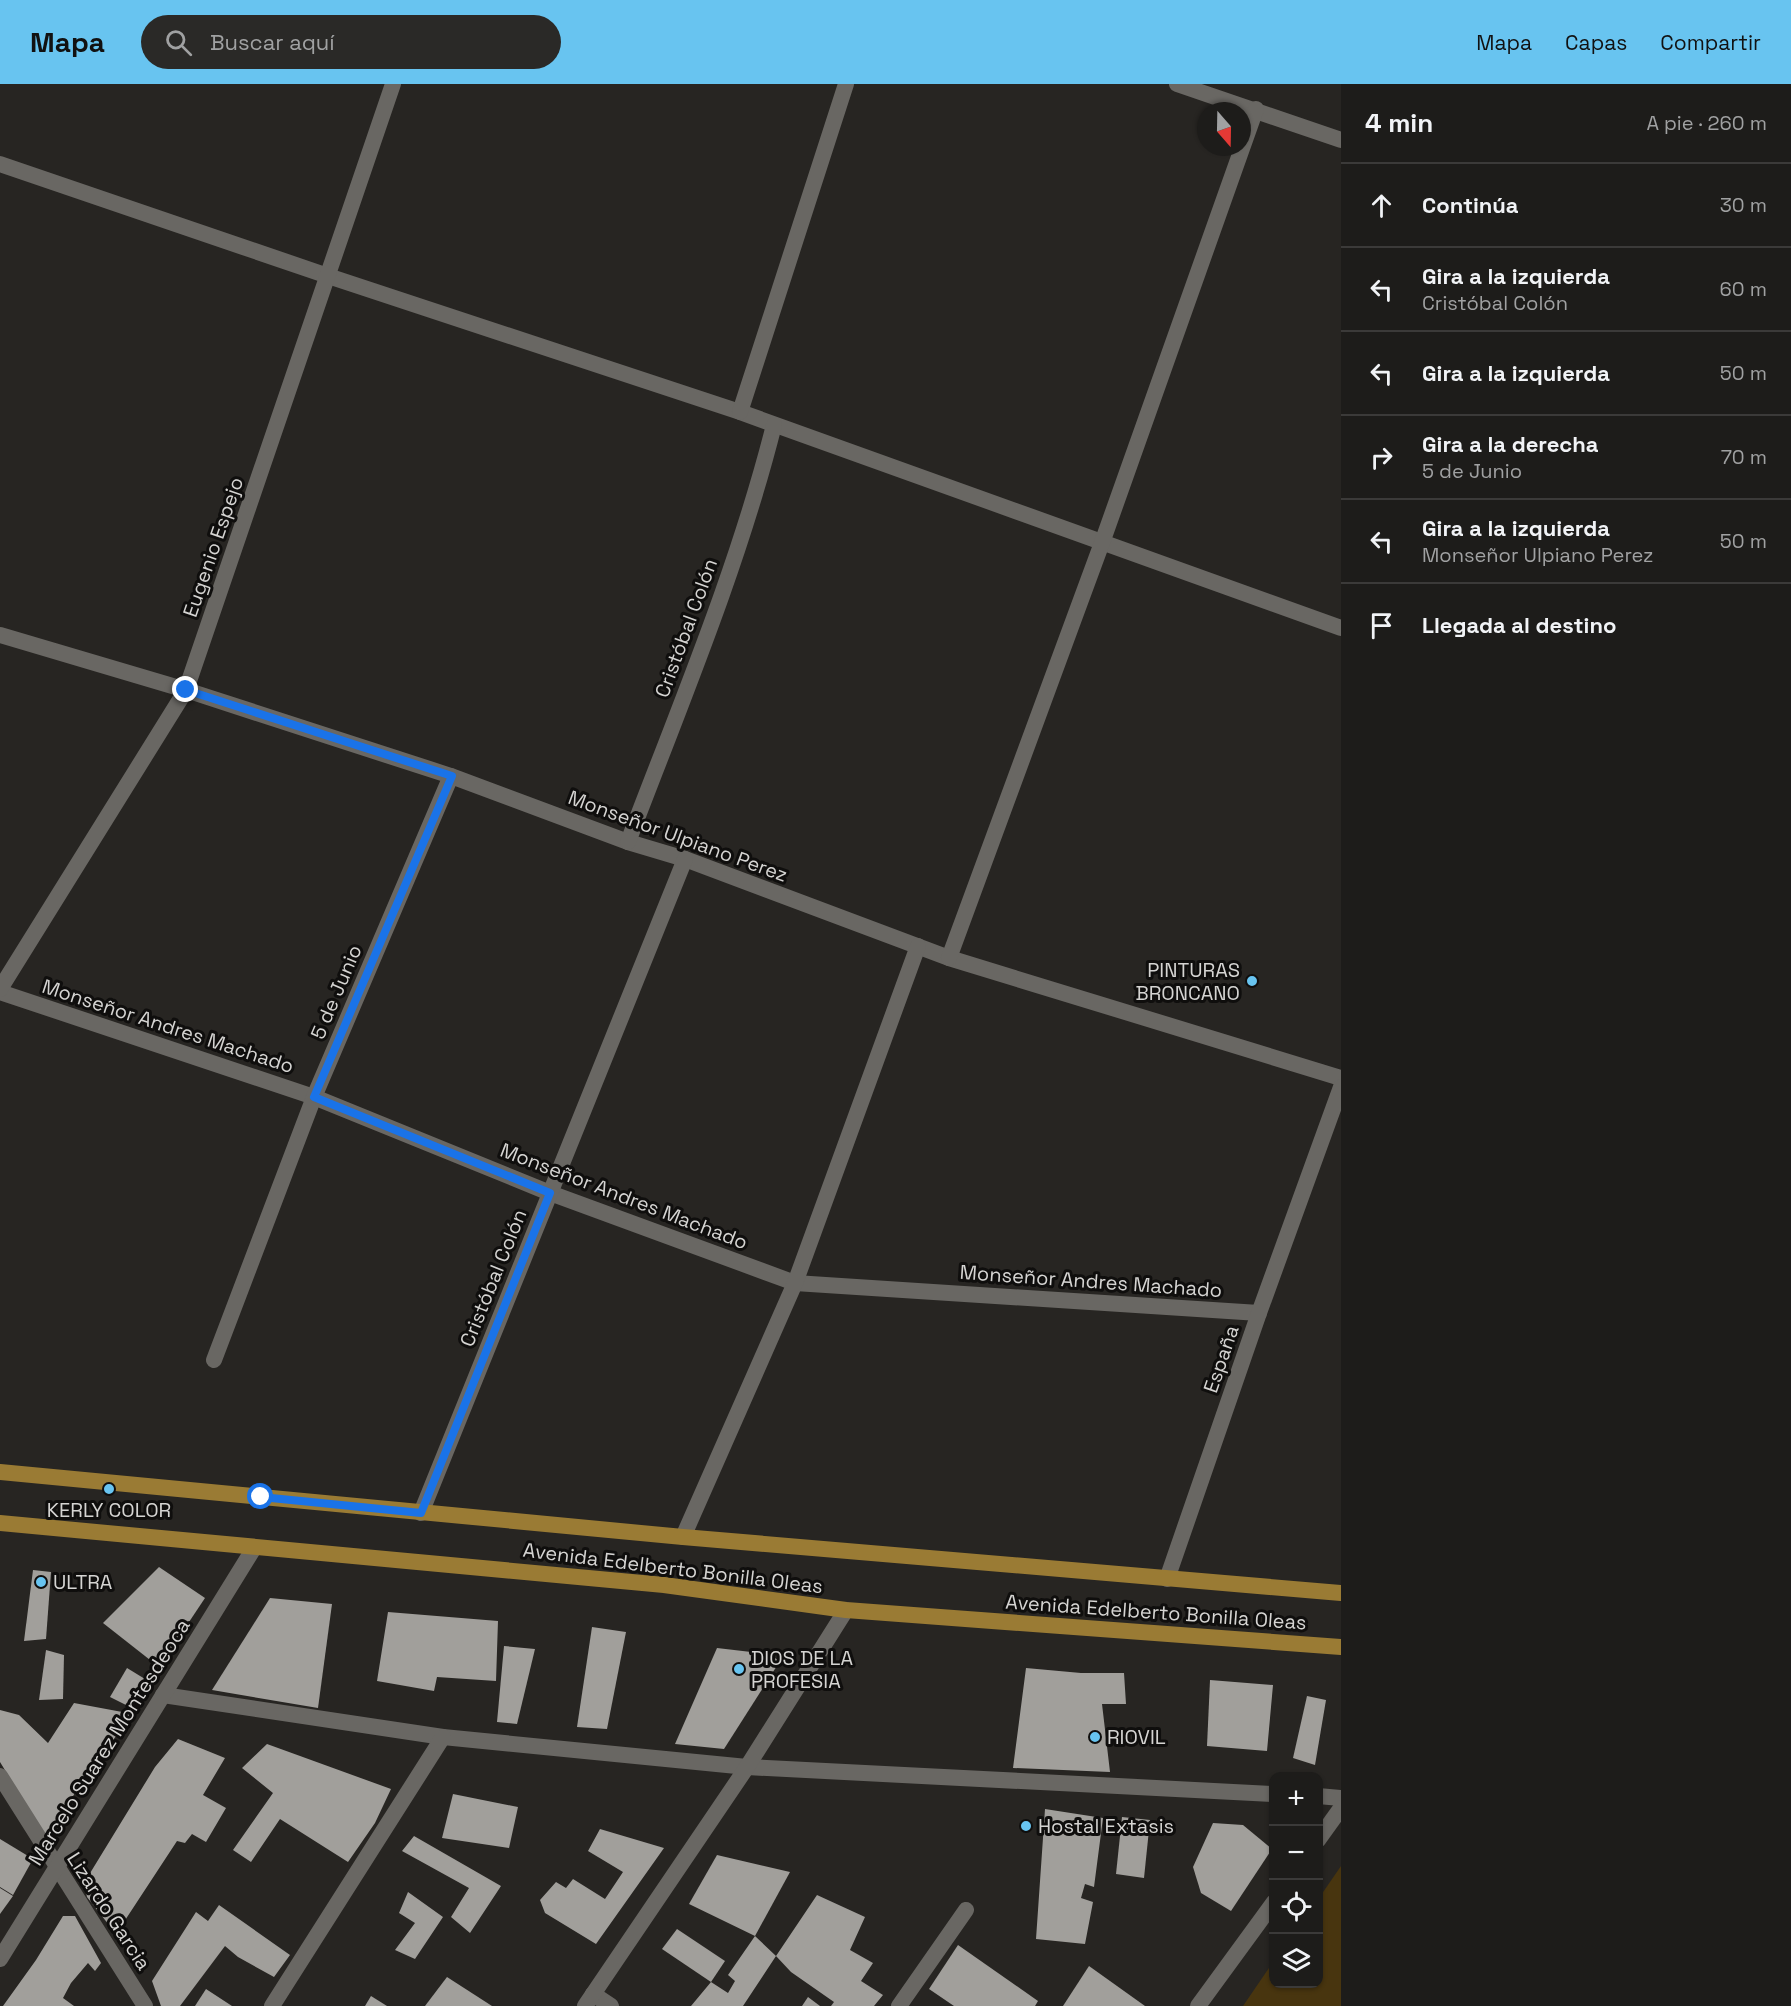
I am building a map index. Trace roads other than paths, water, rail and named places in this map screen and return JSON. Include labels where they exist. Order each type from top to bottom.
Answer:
[{"type":"main road","name":"Avenida Edelberto Bonilla Oleas","points":[[0,1472],[683,1537],[1341,1593]]},
{"type":"main road","name":"Avenida Edelberto Bonilla Oleas","points":[[0,1523],[664,1585],[846,1610],[1341,1647]]},
{"type":"street","name":"Eugenio Espejo","points":[[0,991],[186,690],[393,84]]},
{"type":"street","points":[[740,411],[846,84]]},
{"type":"street","points":[[1177,84],[1256,109],[1341,140]]},
{"type":"street","points":[[949,958],[1103,540],[1256,109]]},
{"type":"street","points":[[0,164],[328,276],[740,411],[774,425],[1103,540],[1341,628]]},
{"type":"street","name":"Cristóbal Colón","points":[[628,842],[718,606],[760,479],[774,425]]},
{"type":"street","name":"Monseñor Ulpiano Perez","points":[[0,635],[186,690],[452,776],[628,842],[685,859],[949,958],[1341,1078]]},
{"type":"street","name":"5 de Junio","points":[[214,1360],[314,1097],[452,776]]},
{"type":"street","name":"Cristóbal Colón","points":[[421,1513],[685,859]]},
{"type":"street","points":[[683,1537],[795,1283],[918,946]]},
{"type":"street","name":"Monseñor Andres Machado","points":[[0,991],[314,1097],[550,1193],[795,1283],[1259,1313]]},
{"type":"street","name":"España","points":[[1167,1579],[1259,1313],[1341,1087]]},
{"type":"street","name":"Marcelo Suarez Montesdeoca","points":[[0,1959],[254,1548]]},
{"type":"street","points":[[612,2006],[589,2000],[747,1767],[846,1610]]},
{"type":"street","points":[[163,1695],[443,1737],[747,1767],[1269,1794]]},
{"type":"street","points":[[272,2006],[443,1737]]},
{"type":"street","name":"Lizardo Garcia","points":[[0,1776],[145,2006]]},
{"type":"street","points":[[1323,1796],[1341,1798]]},
{"type":"street","points":[[1323,1833],[1341,1808]]},
{"type":"street","points":[[1198,2006],[1269,1909]]},
{"type":"street","points":[[899,2006],[966,1910]]},
{"type":"place","name":"PINTURAS BRONCANO","points":[[1252,981]]},
{"type":"place","name":"KERLY COLOR","points":[[109,1489]]},
{"type":"place","name":"ULTRA","points":[[41,1582]]},
{"type":"place","name":"DIOS DE LA PROFESIA","points":[[739,1669]]},
{"type":"place","name":"RIOVIL","points":[[1095,1737]]},
{"type":"place","name":"Hostal Extasis","points":[[1026,1826]]}]
